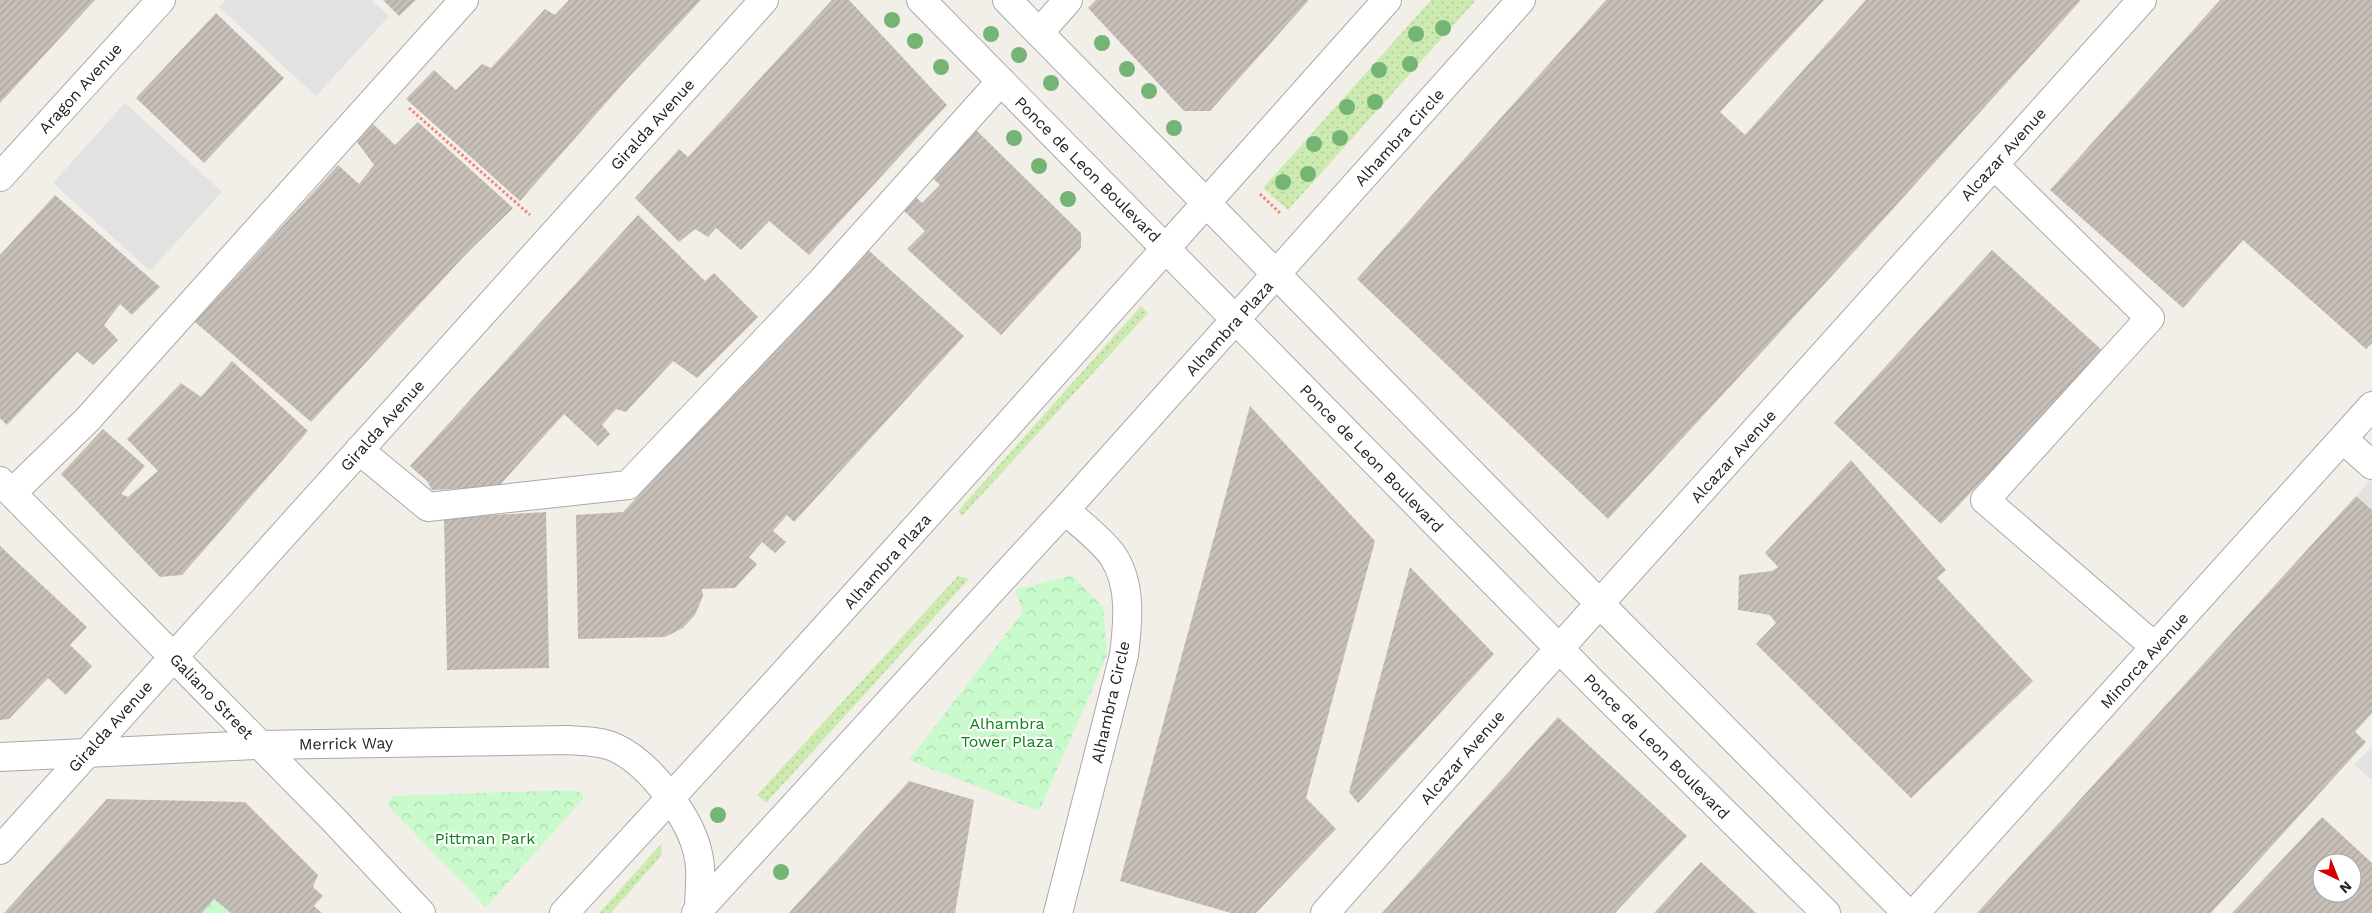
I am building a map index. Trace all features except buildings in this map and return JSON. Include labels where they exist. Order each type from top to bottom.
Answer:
[{"type":"street","name":"Aragon Avenue","points":[[0,177],[161,0]]},
{"type":"street","points":[[6,487],[87,420],[464,0]]},
{"type":"street","name":"Giralda Avenue","points":[[0,850],[84,754],[764,0]]},
{"type":"street","name":"Ponce de Leon Boulevard","points":[[921,0],[1559,649],[1826,913]]},
{"type":"street","points":[[1007,0],[1600,604],[1907,913]]},
{"type":"street","points":[[1039,33],[1068,0]]},
{"type":"street","points":[[1206,204],[1387,0]]},
{"type":"street","name":"Alhambra Circle","points":[[1277,274],[1522,0]]},
{"type":"street","name":"Alcazar Avenue","points":[[1325,913],[1559,649],[2142,0]]},
{"type":"street","points":[[359,450],[428,507],[628,485],[820,283],[1001,81]]},
{"type":"street","points":[[1994,165],[2150,318],[1985,500],[2155,647]]},
{"type":"street","name":"Alhambra Plaza","points":[[564,913],[671,798],[1206,204]]},
{"type":"street","name":"Alhambra Plaza","points":[[697,911],[1065,510],[1277,274]]},
{"type":"street","name":"Minorca Avenue","points":[[1915,913],[2372,406]]},
{"type":"street","points":[[2343,439],[2372,465]]},
{"type":"street","name":"Galiano Street","points":[[6,487],[333,819],[421,913]]},
{"type":"street","name":"Alhambra Circle","points":[[1058,913],[1124,655],[1128,622],[1126,589],[1121,571],[1112,555],[1065,510]]},
{"type":"street","name":"Merrick Way","points":[[0,758],[258,744],[568,740],[592,742],[612,747],[629,756],[671,798],[688,826],[699,860],[697,911]]},
{"type":"path","points":[[386,87],[553,235]]},
{"type":"path","points":[[1260,194],[1281,214]]},
{"type":"green space","points":[[1431,0],[1476,0],[1288,210],[1263,188]]},
{"type":"green space","points":[[1141,306],[1148,313],[962,516],[958,511]]},
{"type":"green space","name":"Alhambra Tower Plaza","points":[[1072,575],[1103,607],[1107,655],[1039,811],[909,760],[1023,612],[1015,590]]},
{"type":"green space","points":[[958,576],[969,579],[766,803],[757,795]]},
{"type":"green space","name":"Pittman Park","points":[[571,790],[581,792],[584,798],[486,907],[388,806],[389,800],[394,796]]},
{"type":"green space","points":[[662,843],[661,856],[611,913],[599,913]]},
{"type":"green space","points":[[214,899],[231,913],[202,913]]},
{"type":"shaded area","points":[[226,0],[371,0],[389,16],[316,96],[219,7]]},
{"type":"shaded area","points":[[125,103],[222,192],[150,271],[53,183]]},
{"type":"shaded area","points":[[2372,478],[2372,510],[2356,496]]},
{"type":"shaded area","points":[[2372,746],[2372,780],[2354,765]]}]
